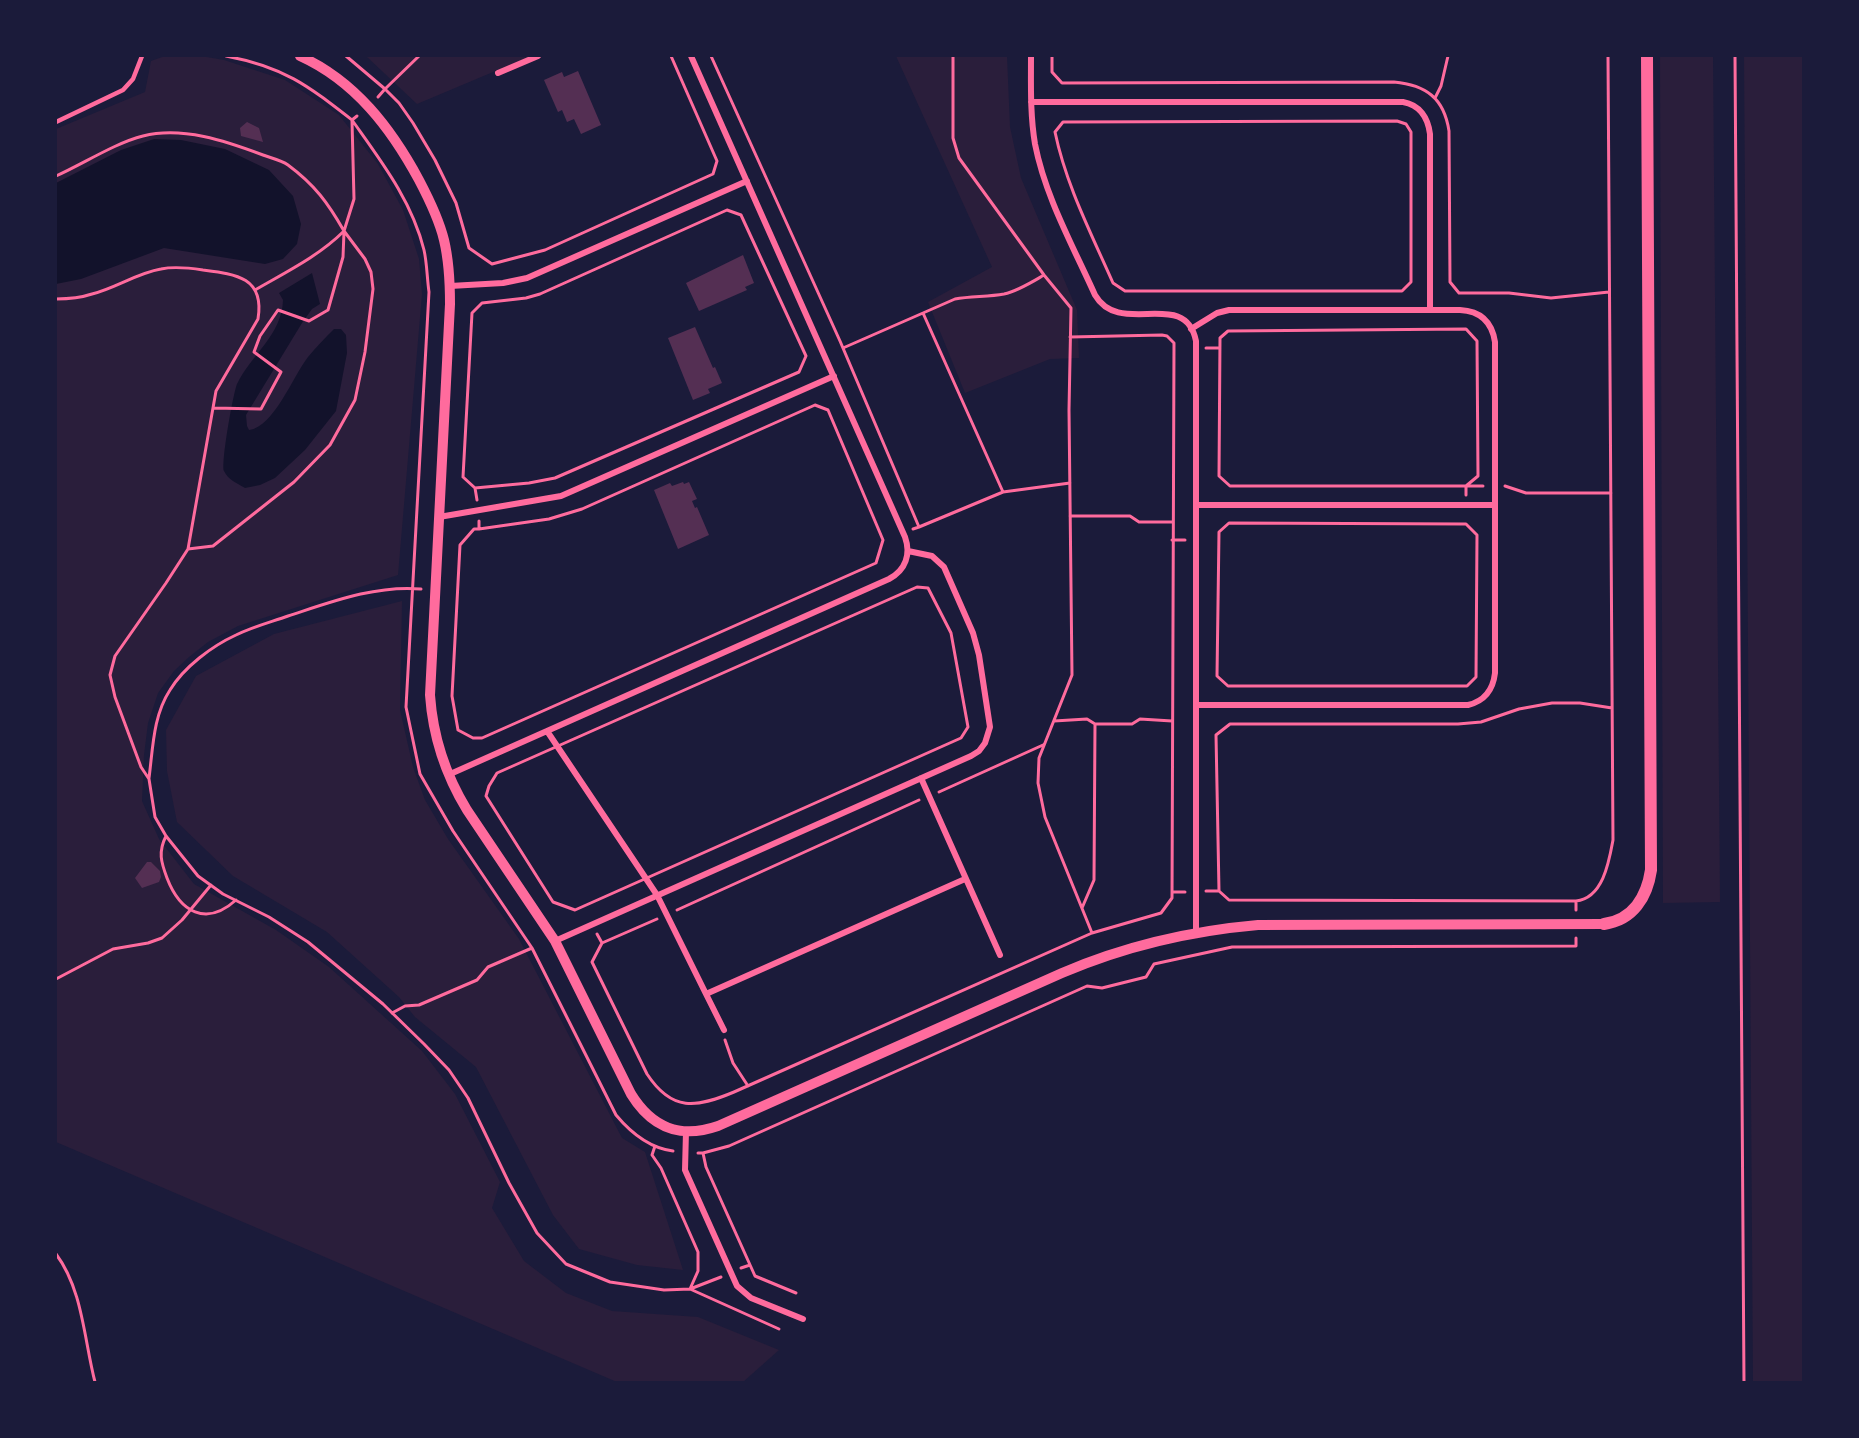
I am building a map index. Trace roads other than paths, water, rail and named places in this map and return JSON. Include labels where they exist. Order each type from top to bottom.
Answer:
[{"type":"main road","points":[[1604,924],[1621,919],[1636,908],[1646,890],[1651,870],[1647,56]]},
{"type":"street","points":[[300,56],[340,80],[369,106],[396,140],[432,207],[443,238],[450,286],[431,704],[437,744],[448,775],[467,810],[555,941],[637,1103],[643,1112],[659,1124],[667,1128],[686,1131],[707,1130],[718,1126],[1090,961],[1144,943],[1196,932],[1237,927],[1604,924]]},
{"type":"street","points":[[498,73],[538,56]]},
{"type":"street","points":[[448,775],[889,579],[904,566],[908,551],[904,532],[691,56]]},
{"type":"street","points":[[1030,56],[1035,143],[1046,183],[1098,300],[1119,314],[1174,315],[1184,320],[1191,329],[1196,346],[1196,932]]},
{"type":"street","points":[[1031,102],[1403,102],[1412,105],[1423,114],[1430,134],[1430,310]]},
{"type":"street","points":[[450,286],[503,283],[527,278],[747,181]]},
{"type":"street","points":[[1191,329],[1217,313],[1229,310],[1467,310],[1484,318],[1493,332],[1495,342],[1495,673],[1492,685],[1483,699],[1473,704],[1463,705],[1196,705]]},
{"type":"street","points":[[439,517],[561,496],[834,376]]},
{"type":"street","points":[[1196,505],[1495,505]]},
{"type":"street","points":[[555,941],[979,751],[987,738],[990,722],[977,644],[947,572],[932,556],[908,551]]},
{"type":"street","points":[[547,731],[657,896],[724,1030]]},
{"type":"street","points":[[921,778],[1000,955]]},
{"type":"street","points":[[706,994],[965,879]]},
{"type":"street","points":[[686,1131],[684,1152],[686,1174],[737,1286],[747,1295],[803,1319]]},
{"type":"lane","points":[[56,122],[123,90],[133,79],[142,56]]}]
